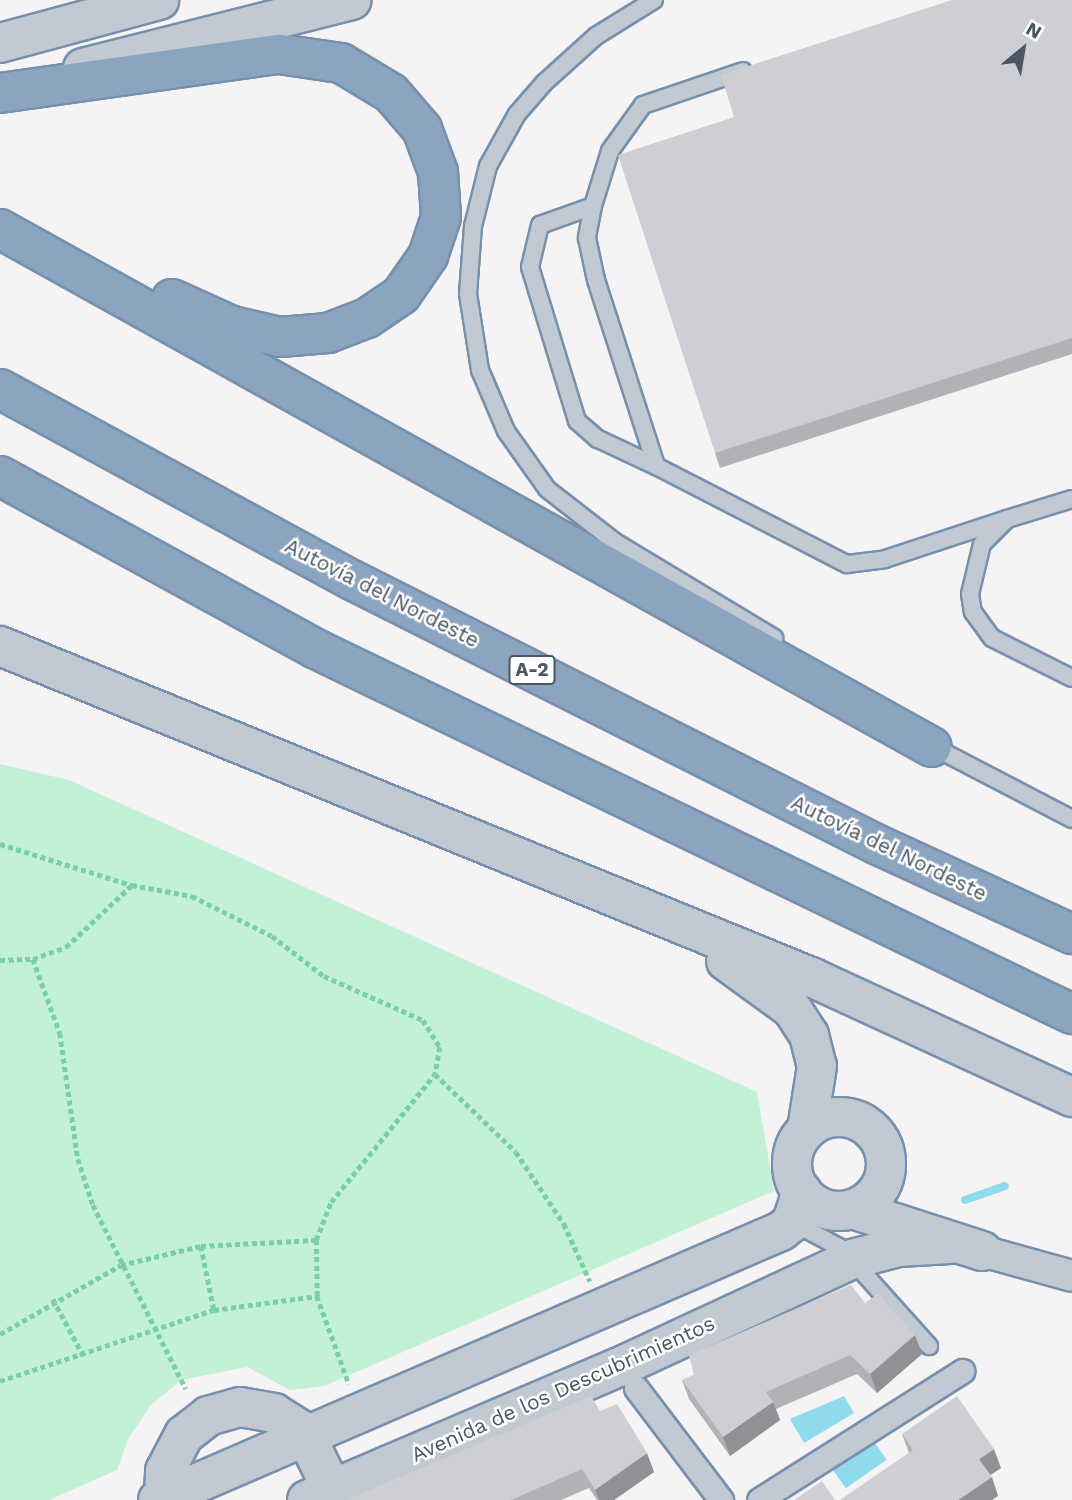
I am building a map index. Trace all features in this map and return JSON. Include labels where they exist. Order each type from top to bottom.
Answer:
[{"type":"highway","points":[[0,91],[279,54],[341,63],[391,93],[422,129],[438,172],[441,217],[428,256],[401,295],[328,333],[280,337],[232,326],[0,227]]},
{"type":"highway","points":[[0,227],[932,747]]},
{"type":"highway","name":"Autovía del Nordeste","points":[[0,389],[352,580],[876,844],[1072,934]]},
{"type":"highway","points":[[0,476],[316,649],[1072,1014]]},
{"type":"street","points":[[0,43],[159,0]]},
{"type":"street","points":[[0,91],[352,0]]},
{"type":"street","points":[[0,646],[542,870],[813,978],[1072,1097]]},
{"type":"street","points":[[542,870],[751,974],[792,1009],[809,1035],[817,1066],[807,1129],[792,1160],[791,1215],[800,1258],[799,1283]]},
{"type":"street","points":[[807,1129],[850,1118],[876,1134],[886,1163],[915,1207],[966,1248]]},
{"type":"street","points":[[852,1209],[877,1192],[886,1163]]},
{"type":"street","points":[[162,1499],[304,1432],[791,1215],[852,1209],[966,1248],[1072,1276]]},
{"type":"street","name":"Avenida de los Descubrimientos","points":[[319,1497],[626,1364],[852,1259],[899,1247],[966,1248]]},
{"type":"street","points":[[760,1500],[962,1371]]},
{"type":"street","points":[[636,1388],[721,1500]]},
{"type":"street","points":[[162,1499],[165,1471],[184,1435],[208,1416],[240,1407],[274,1413],[304,1432]]},
{"type":"street","name":"Avenida de los Descubrimientos","points":[[304,1432],[325,1475],[319,1497]]},
{"type":"lane","points":[[654,0],[596,36],[544,83],[517,114],[488,166],[473,226],[468,294],[480,370],[506,431],[547,489],[615,542],[824,668],[932,747],[1072,819]]},
{"type":"lane","points":[[656,466],[596,280],[587,238],[593,206],[610,151],[643,105],[755,67]]},
{"type":"lane","points":[[593,206],[540,225],[530,267],[577,421],[656,466],[848,564],[885,559],[1072,499]]},
{"type":"lane","points":[[1007,519],[982,544],[972,569],[973,612],[992,638],[1072,678]]},
{"type":"lane","points":[[791,1215],[852,1259],[929,1346]]},
{"type":"path","points":[[0,844],[132,885],[192,895],[272,936],[324,976],[423,1020],[440,1047],[435,1074],[424,1094],[356,1164],[316,1240],[317,1296],[349,1384]]},
{"type":"path","points":[[0,960],[33,958],[66,947],[132,885]]},
{"type":"path","points":[[33,958],[60,1032],[78,1159],[121,1265],[186,1389]]},
{"type":"path","points":[[435,1074],[516,1152],[564,1224],[586,1274]]},
{"type":"path","points":[[0,1334],[53,1299],[121,1265],[201,1247],[316,1240]]},
{"type":"path","points":[[201,1247],[214,1310]]},
{"type":"path","points":[[0,1381],[214,1310],[317,1296]]},
{"type":"path","points":[[53,1299],[83,1355]]},
{"type":"green space","points":[[0,764],[69,780],[757,1092],[774,1191],[324,1386],[290,1390],[247,1367],[181,1380],[151,1405],[128,1439],[117,1470],[49,1500],[0,1500]]},
{"type":"water","points":[[844,1396],[854,1413],[804,1443],[790,1419]]},
{"type":"water","points":[[873,1440],[887,1460],[846,1488],[832,1469]]},
{"type":"building","points":[[952,0],[1072,0],[1072,338],[715,453],[618,155],[734,117],[721,75]]},
{"type":"building","points":[[851,1285],[865,1303],[878,1294],[915,1335],[870,1374],[850,1355],[766,1392],[773,1402],[723,1437],[682,1380],[694,1375],[689,1355]]},
{"type":"building","points":[[591,1396],[600,1411],[617,1404],[647,1453],[595,1490],[582,1469],[511,1500],[346,1500]]},
{"type":"building","points":[[957,1396],[994,1449],[979,1459],[992,1477],[958,1500],[840,1500],[913,1450],[902,1434]]},
{"type":"building","points":[[822,1481],[835,1500],[794,1500]]},
{"type":"waterway","points":[[965,1200],[1005,1186]]}]
